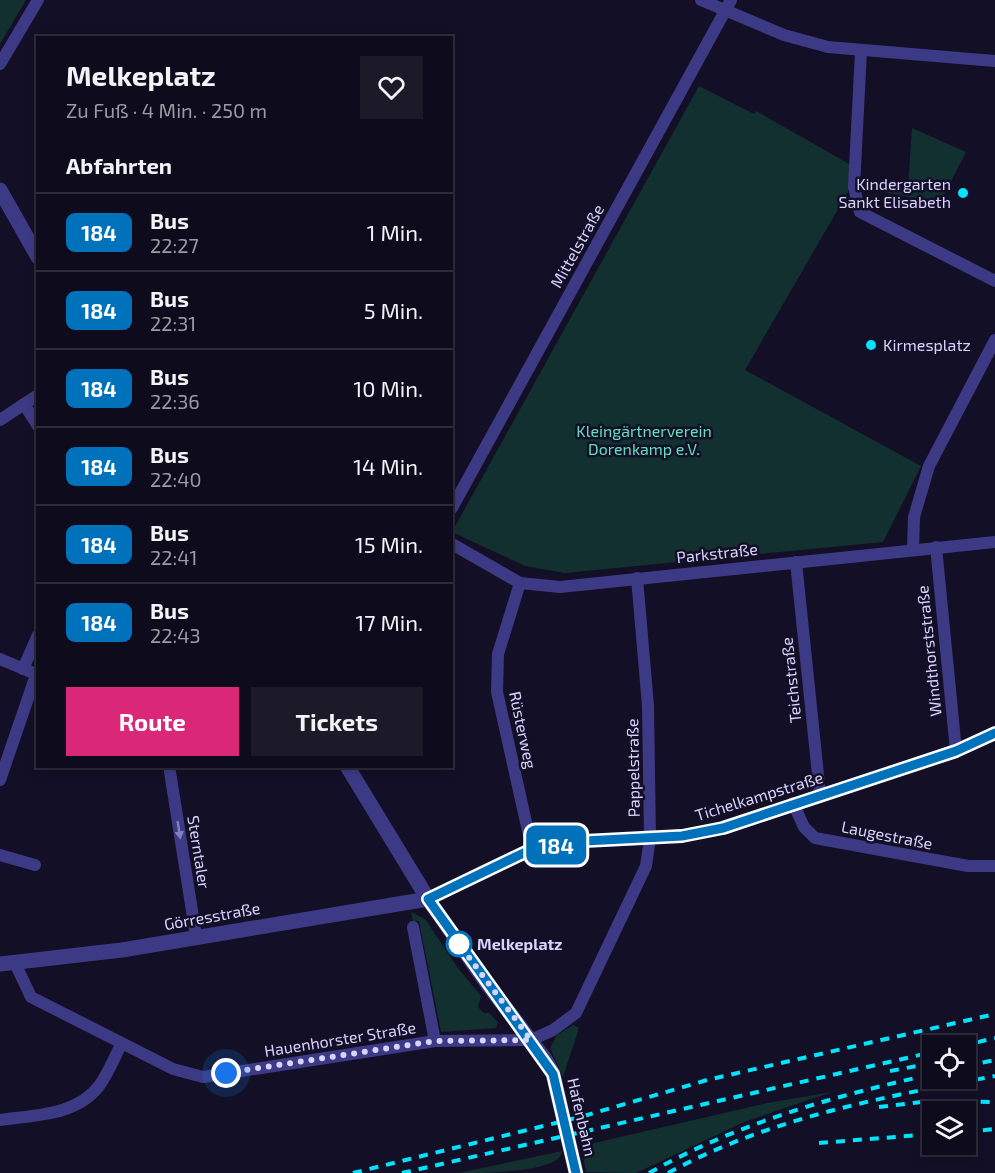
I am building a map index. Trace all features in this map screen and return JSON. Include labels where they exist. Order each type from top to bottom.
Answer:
[{"type":"street","points":[[0,64],[38,0]]},
{"type":"street","points":[[701,0],[724,12],[784,35],[828,47],[995,61]]},
{"type":"street","name":"Mittelstraße","points":[[453,506],[731,0]]},
{"type":"street","points":[[861,51],[854,187],[860,212],[995,281]]},
{"type":"street","points":[[0,190],[36,253]]},
{"type":"street","points":[[913,549],[914,517],[929,466],[995,340]]},
{"type":"street","points":[[0,420],[36,396]]},
{"type":"street","points":[[24,404],[36,423]]},
{"type":"street","name":"Parkstraße","points":[[453,545],[520,583],[560,587],[995,542]]},
{"type":"street","name":"Windthorststraße","points":[[936,547],[956,751]]},
{"type":"street","name":"Teichstraße","points":[[796,562],[820,794]]},
{"type":"street","name":"Pappelstraße","points":[[531,1040],[553,1030],[576,1013],[646,866],[650,838],[648,706],[637,578]]},
{"type":"street","name":"Rüsterweg","points":[[520,583],[498,654],[497,692],[532,849]]},
{"type":"street","points":[[24,669],[36,640]]},
{"type":"street","points":[[0,659],[36,675]]},
{"type":"street","points":[[0,780],[36,678]]},
{"type":"street","name":"Tichelkampstraße","points":[[428,899],[532,849],[584,841],[682,836],[723,828],[820,794],[956,751],[995,733]]},
{"type":"street","name":"Sterntaler","points":[[172,768],[196,936]]},
{"type":"street","name":"Hafenbahn","points":[[348,768],[428,899],[531,1040],[553,1074],[576,1173]]},
{"type":"street","name":"Laugestraße","points":[[793,803],[804,827],[815,838],[968,866],[995,866]]},
{"type":"street","points":[[0,855],[35,865]]},
{"type":"street","name":"Görresstraße","points":[[7,963],[122,950],[428,899]]},
{"type":"street","points":[[413,927],[435,1041]]},
{"type":"street","name":"Hauenhorster Straße","points":[[7,963],[31,997],[173,1069],[203,1077],[435,1041],[531,1040]]},
{"type":"street","points":[[0,1119],[60,1111],[80,1104],[98,1087],[122,1045]]},
{"type":"green space","points":[[0,0],[26,0],[0,44]]},
{"type":"green space","name":"Kleingärtnerverein Dorenkamp e.V.","points":[[699,86],[754,114],[756,111],[851,165],[848,192],[745,370],[921,466],[883,542],[565,573],[525,566],[453,532]]},
{"type":"green space","points":[[912,128],[966,152],[940,203],[872,190],[872,185],[908,187]]},
{"type":"green space","points":[[411,912],[425,919],[457,967],[481,996],[478,1007],[498,1022],[496,1028],[441,1032],[419,921],[413,922]]},
{"type":"green space","points":[[573,1025],[579,1028],[563,1077],[550,1048],[557,1035]]},
{"type":"green space","points":[[832,1092],[744,1122],[636,1173],[586,1172],[581,1146],[767,1103]]},
{"type":"green space","points":[[562,1151],[558,1158],[549,1164],[535,1168],[459,1173]]},
{"type":"railway","points":[[353,1173],[584,1116],[707,1080],[995,1014]]},
{"type":"railway","points":[[976,1042],[995,1038]]},
{"type":"railway","points":[[402,1173],[922,1055]]},
{"type":"railway","points":[[976,1064],[995,1060]]},
{"type":"railway","points":[[890,1071],[922,1065]]},
{"type":"railway","points":[[668,1173],[706,1154],[786,1124],[869,1101],[995,1076]]},
{"type":"railway","points":[[649,1173],[717,1140],[787,1113],[922,1077]]},
{"type":"railway","points":[[879,1107],[930,1101],[995,1102]]},
{"type":"railway","points":[[976,1131],[995,1129]]},
{"type":"railway","points":[[819,1143],[922,1135]]},
{"type":"bus line","name":"184","points":[[576,1173],[553,1074],[545,1059],[488,985],[428,899],[532,849],[584,841],[682,836],[723,828],[820,794],[956,751],[995,733]]},
{"type":"place","name":"Kindergarten Sankt Elisabeth","points":[[963,193]]},
{"type":"place","name":"Kirmesplatz","points":[[871,345]]},
{"type":"place","name":"Melkeplatz","points":[[459,944]]},
{"type":"route","points":[[226,1073],[435,1041],[531,1040],[459,944]]}]
